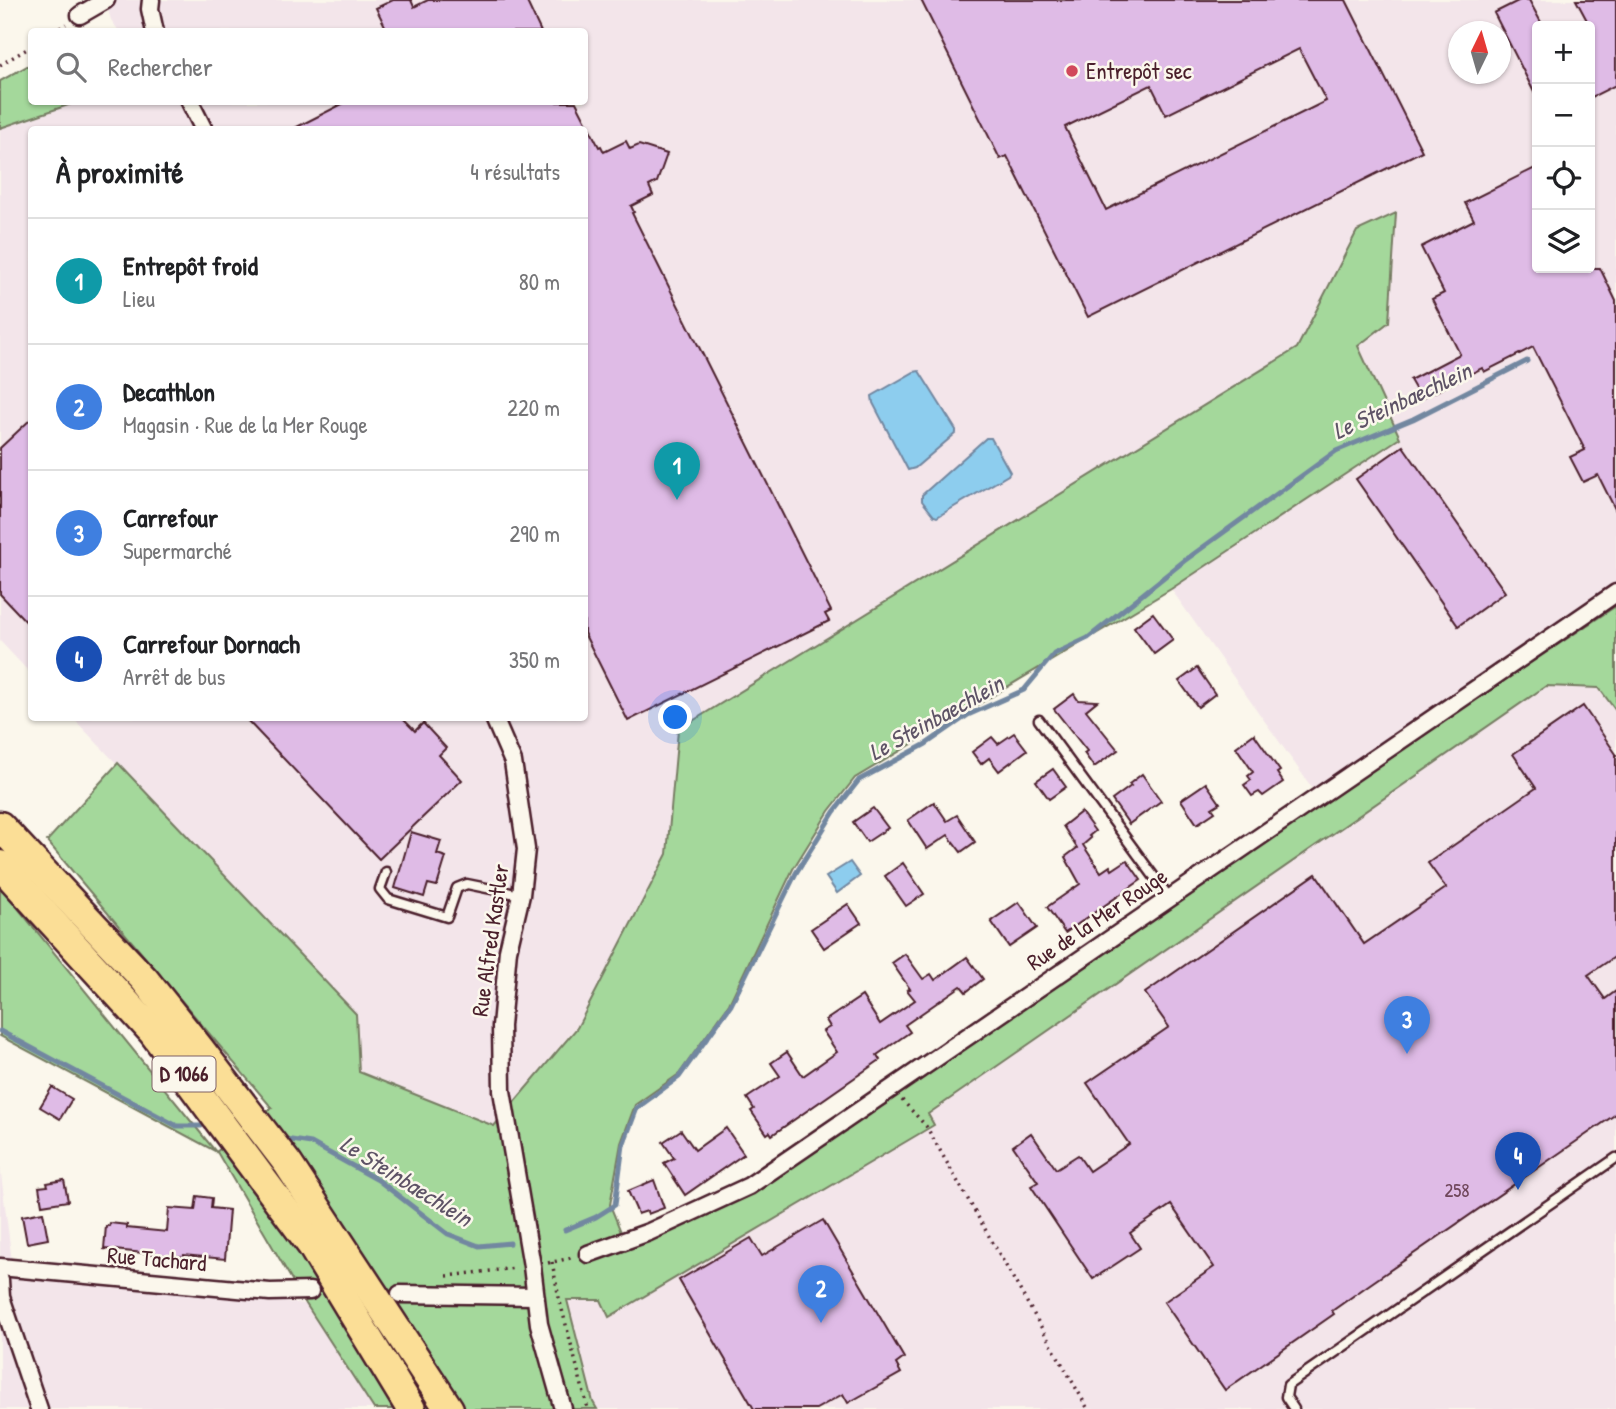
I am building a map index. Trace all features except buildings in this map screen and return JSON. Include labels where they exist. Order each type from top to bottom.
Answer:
[{"type":"highway","name":"D 1066","points":[[0,826],[144,979],[288,1164],[425,1371],[446,1409]]},
{"type":"highway","name":"D 1066","points":[[0,865],[152,1031],[312,1246],[409,1407]]},
{"type":"street","points":[[80,15],[106,0]]},
{"type":"street","points":[[150,0],[154,28]]},
{"type":"street","points":[[192,105],[202,126]]},
{"type":"street","name":"Rue de la Mer Rouge","points":[[588,1254],[649,1232],[749,1186],[1616,593]]},
{"type":"street","name":"Rue Alfred Kastler","points":[[495,721],[513,762],[526,849],[521,895],[508,950],[501,1026],[502,1091],[532,1266],[539,1324],[563,1409]]},
{"type":"street","name":"Rue Tachard","points":[[0,1267],[271,1292],[310,1291]]},
{"type":"street","points":[[0,1280],[1,1297],[39,1409]]},
{"type":"street","points":[[400,1294],[535,1296]]},
{"type":"lane","points":[[1039,720],[1169,897]]},
{"type":"lane","points":[[386,872],[380,889],[388,898],[447,917],[457,888],[467,884],[521,895]]},
{"type":"lane","points":[[1294,1409],[1286,1397],[1288,1385],[1616,1158]]},
{"type":"path","points":[[0,65],[28,48]]},
{"type":"path","points":[[891,1088],[926,1126],[1088,1409]]},
{"type":"path","points":[[552,1262],[588,1409]]},
{"type":"path","points":[[446,1276],[532,1266]]},
{"type":"shaded area","points":[[105,0],[1616,0],[1616,606],[1322,802],[1171,589],[1399,438],[1358,346],[1357,231],[1297,348],[678,730],[668,854],[580,1022],[494,1126],[359,1072],[356,1014],[76,721],[588,721],[588,126],[28,126],[28,671],[0,641],[0,128],[68,105],[588,105],[588,28],[117,28],[111,20]]},
{"type":"shaded area","points":[[1546,686],[1599,688],[1616,711],[1616,1409],[597,1409],[566,1300],[601,1300],[609,1317],[934,1125],[928,1114]]},
{"type":"shaded area","points":[[0,1167],[14,1277],[306,1304],[374,1409],[0,1409]]},
{"type":"green space","points":[[28,66],[28,105],[68,105],[0,128],[0,81]]},
{"type":"green space","points":[[1396,213],[1389,322],[1358,346],[1400,438],[1171,589],[855,778],[829,811],[793,869],[729,1004],[679,1074],[635,1105],[621,1143],[610,1205],[627,1247],[755,1191],[1322,802],[1616,606],[1616,711],[1599,688],[1546,686],[928,1114],[934,1125],[609,1317],[601,1300],[567,1300],[597,1409],[374,1409],[306,1304],[216,1152],[272,1108],[47,841],[118,763],[356,1014],[359,1072],[494,1126],[577,1028],[667,854],[678,730],[1297,348],[1357,231]]},
{"type":"green space","points":[[0,886],[215,1151],[0,1036]]},
{"type":"water","points":[[919,371],[956,433],[915,468],[908,470],[873,403],[872,396]]},
{"type":"water","points":[[986,438],[991,438],[1010,472],[1008,475],[937,517],[934,516],[922,501],[922,495]]},
{"type":"water","points":[[850,862],[860,876],[837,893],[826,877]]},
{"type":"waterway","name":"Le Steinbaechlein","points":[[565,1230],[596,1217],[615,1205],[623,1145],[637,1108],[679,1077],[731,1005],[796,873],[834,812],[859,780],[926,744],[968,715],[1024,690],[1054,654],[1088,638],[1184,561],[1336,451],[1413,419],[1527,361]]},
{"type":"waterway","name":"Le Steinbaechlein","points":[[0,1031],[177,1126],[201,1126]]},
{"type":"waterway","name":"Le Steinbaechlein","points":[[285,1139],[311,1143],[378,1180],[448,1234],[479,1246],[510,1243]]},
{"type":"place","name":"Entrepôt sec","points":[[1072,71]]},
{"type":"place","name":"Entrepôt froid","points":[[677,500]]},
{"type":"place","name":"Carrefour","points":[[1407,1054]]},
{"type":"place","name":"Carrefour Dornach","points":[[1518,1190]]},
{"type":"place","name":"Decathlon","points":[[821,1323]]}]
